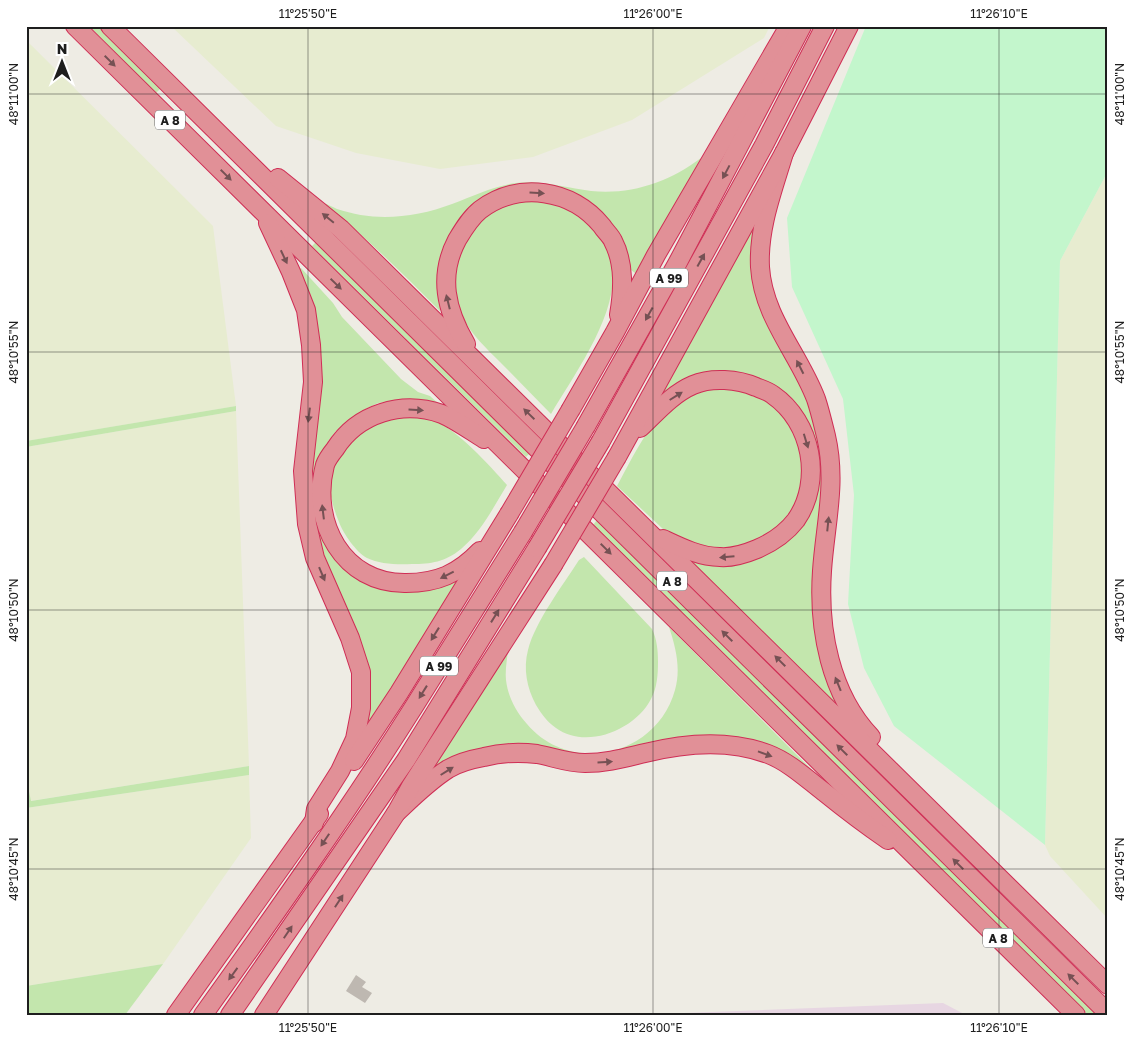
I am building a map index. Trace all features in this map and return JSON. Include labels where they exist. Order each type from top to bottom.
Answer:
[{"type":"highway","name":"A 8","points":[[76,26],[1076,1015]]},
{"type":"highway","name":"A 8","points":[[110,26],[1108,1013]]},
{"type":"highway","points":[[176,1015],[314,823],[498,533],[616,332],[661,247],[789,26]]},
{"type":"highway","name":"A 99","points":[[204,1015],[363,784],[523,532],[586,426],[677,264],[802,26]]},
{"type":"highway","name":"A 99","points":[[230,1015],[406,760],[538,548],[601,441],[760,153],[825,26]]},
{"type":"highway","points":[[264,1015],[396,813],[416,778],[553,565],[627,441],[784,153],[849,26]]},
{"type":"highway","points":[[235,149],[282,181],[341,229],[1108,985]]},
{"type":"highway","points":[[784,153],[761,235],[760,268],[764,290],[773,318],[816,399],[826,437],[832,475],[822,571],[822,619],[830,665],[845,702],[864,730],[887,754],[889,769]]},
{"type":"highway","points":[[476,362],[458,330],[451,312],[446,291],[446,274],[450,254],[465,226],[480,211],[495,201],[513,195],[534,192],[557,196],[574,202],[593,215],[613,241],[622,270],[622,296],[616,332]]},
{"type":"highway","points":[[264,213],[306,310],[311,345],[313,382],[303,470],[306,524],[316,558],[350,638],[361,672],[361,708],[355,739],[340,771],[316,809],[314,823]]},
{"type":"highway","points":[[627,441],[668,401],[693,385],[719,380],[747,383],[773,394],[794,415],[807,439],[812,467],[808,494],[796,520],[772,542],[741,555],[719,558],[699,554],[652,534]]},
{"type":"highway","points":[[498,533],[467,564],[442,579],[421,583],[392,584],[367,575],[350,563],[333,541],[324,522],[320,492],[325,463],[340,441],[360,423],[386,410],[416,408],[442,414],[509,453]]},
{"type":"highway","points":[[396,813],[421,789],[450,768],[485,756],[518,753],[537,754],[569,762],[614,762],[678,746],[710,744],[736,746],[768,754],[796,770],[863,823],[920,861]]},
{"type":"shaded area","points":[[943,1003],[966,1015],[631,1015]]},
{"type":"green space","points":[[89,26],[99,26],[161,88],[156,93]]},
{"type":"green space","points":[[171,26],[770,26],[764,38],[632,120],[533,157],[440,169],[356,153],[276,126]]},
{"type":"green space","points":[[866,26],[1108,26],[1108,171],[1060,261],[1045,845],[894,726],[864,668],[848,604],[854,495],[843,399],[792,287],[787,218]]},
{"type":"green space","points":[[26,40],[213,226],[236,406],[26,441]]},
{"type":"green space","points":[[701,158],[639,273],[631,270],[612,226],[600,210],[587,199],[562,188],[542,185],[466,212],[456,223],[443,247],[438,275],[442,308],[440,311],[355,229],[330,211],[323,203],[355,214],[393,217],[436,209],[491,189],[516,183],[545,183],[591,191],[621,191],[635,189],[663,180]]},
{"type":"green space","points":[[1108,171],[1108,919],[1050,856],[1045,845],[1060,261]]},
{"type":"green space","points":[[520,201],[563,204],[574,211],[589,224],[606,244],[613,268],[611,293],[604,319],[592,345],[551,414],[470,330],[459,309],[455,290],[457,261],[464,244],[475,228],[487,216]]},
{"type":"green space","points":[[755,221],[754,232],[818,431],[823,469],[816,562],[840,699],[836,704],[688,558],[700,561],[796,530],[812,433],[803,413],[786,395],[686,379],[672,386],[660,396]]},
{"type":"green space","points":[[316,242],[530,453],[526,457],[312,246]]},
{"type":"green space","points":[[301,268],[333,303],[342,317],[401,379],[418,392],[430,396],[442,407],[413,400],[378,403],[364,410],[336,431],[329,440],[318,463],[314,501],[367,580],[463,573],[369,726],[366,725],[317,536],[311,487],[322,363],[319,333],[312,300],[299,270]]},
{"type":"green space","points":[[736,387],[772,402],[796,430],[806,469],[794,513],[763,542],[717,552],[678,540],[663,529],[617,486],[652,426],[662,413],[675,402],[705,388]]},
{"type":"green space","points":[[236,406],[236,411],[26,447],[26,441]]},
{"type":"green space","points":[[236,411],[249,766],[30,801],[26,777],[26,447]]},
{"type":"green space","points":[[410,417],[433,420],[452,431],[473,449],[507,485],[481,527],[455,553],[432,563],[383,563],[367,558],[350,542],[337,517],[332,499],[330,474],[338,455],[359,432],[368,426],[387,419]]},
{"type":"green space","points":[[597,520],[1097,1015],[1088,1015],[593,525]]},
{"type":"green space","points":[[584,557],[652,629],[658,653],[655,690],[644,710],[622,728],[595,737],[581,737],[568,734],[550,723],[536,705],[530,692],[526,664],[528,650],[543,616],[579,560]]},
{"type":"green space","points":[[669,627],[830,788],[750,744],[583,755],[530,748],[421,781],[508,650],[506,676],[511,698],[516,709],[527,724],[545,740],[566,750],[588,753],[611,751],[632,743],[650,730],[665,713],[675,690],[678,674],[677,659]]},
{"type":"green space","points":[[249,766],[249,775],[26,808],[26,777],[31,801]]},
{"type":"green space","points":[[249,775],[251,838],[163,964],[26,986],[26,808]]},
{"type":"green space","points":[[163,964],[125,1015],[26,1015],[26,986]]},
{"type":"building","points":[[356,975],[366,982],[362,987],[372,993],[365,1003],[346,991]]}]
